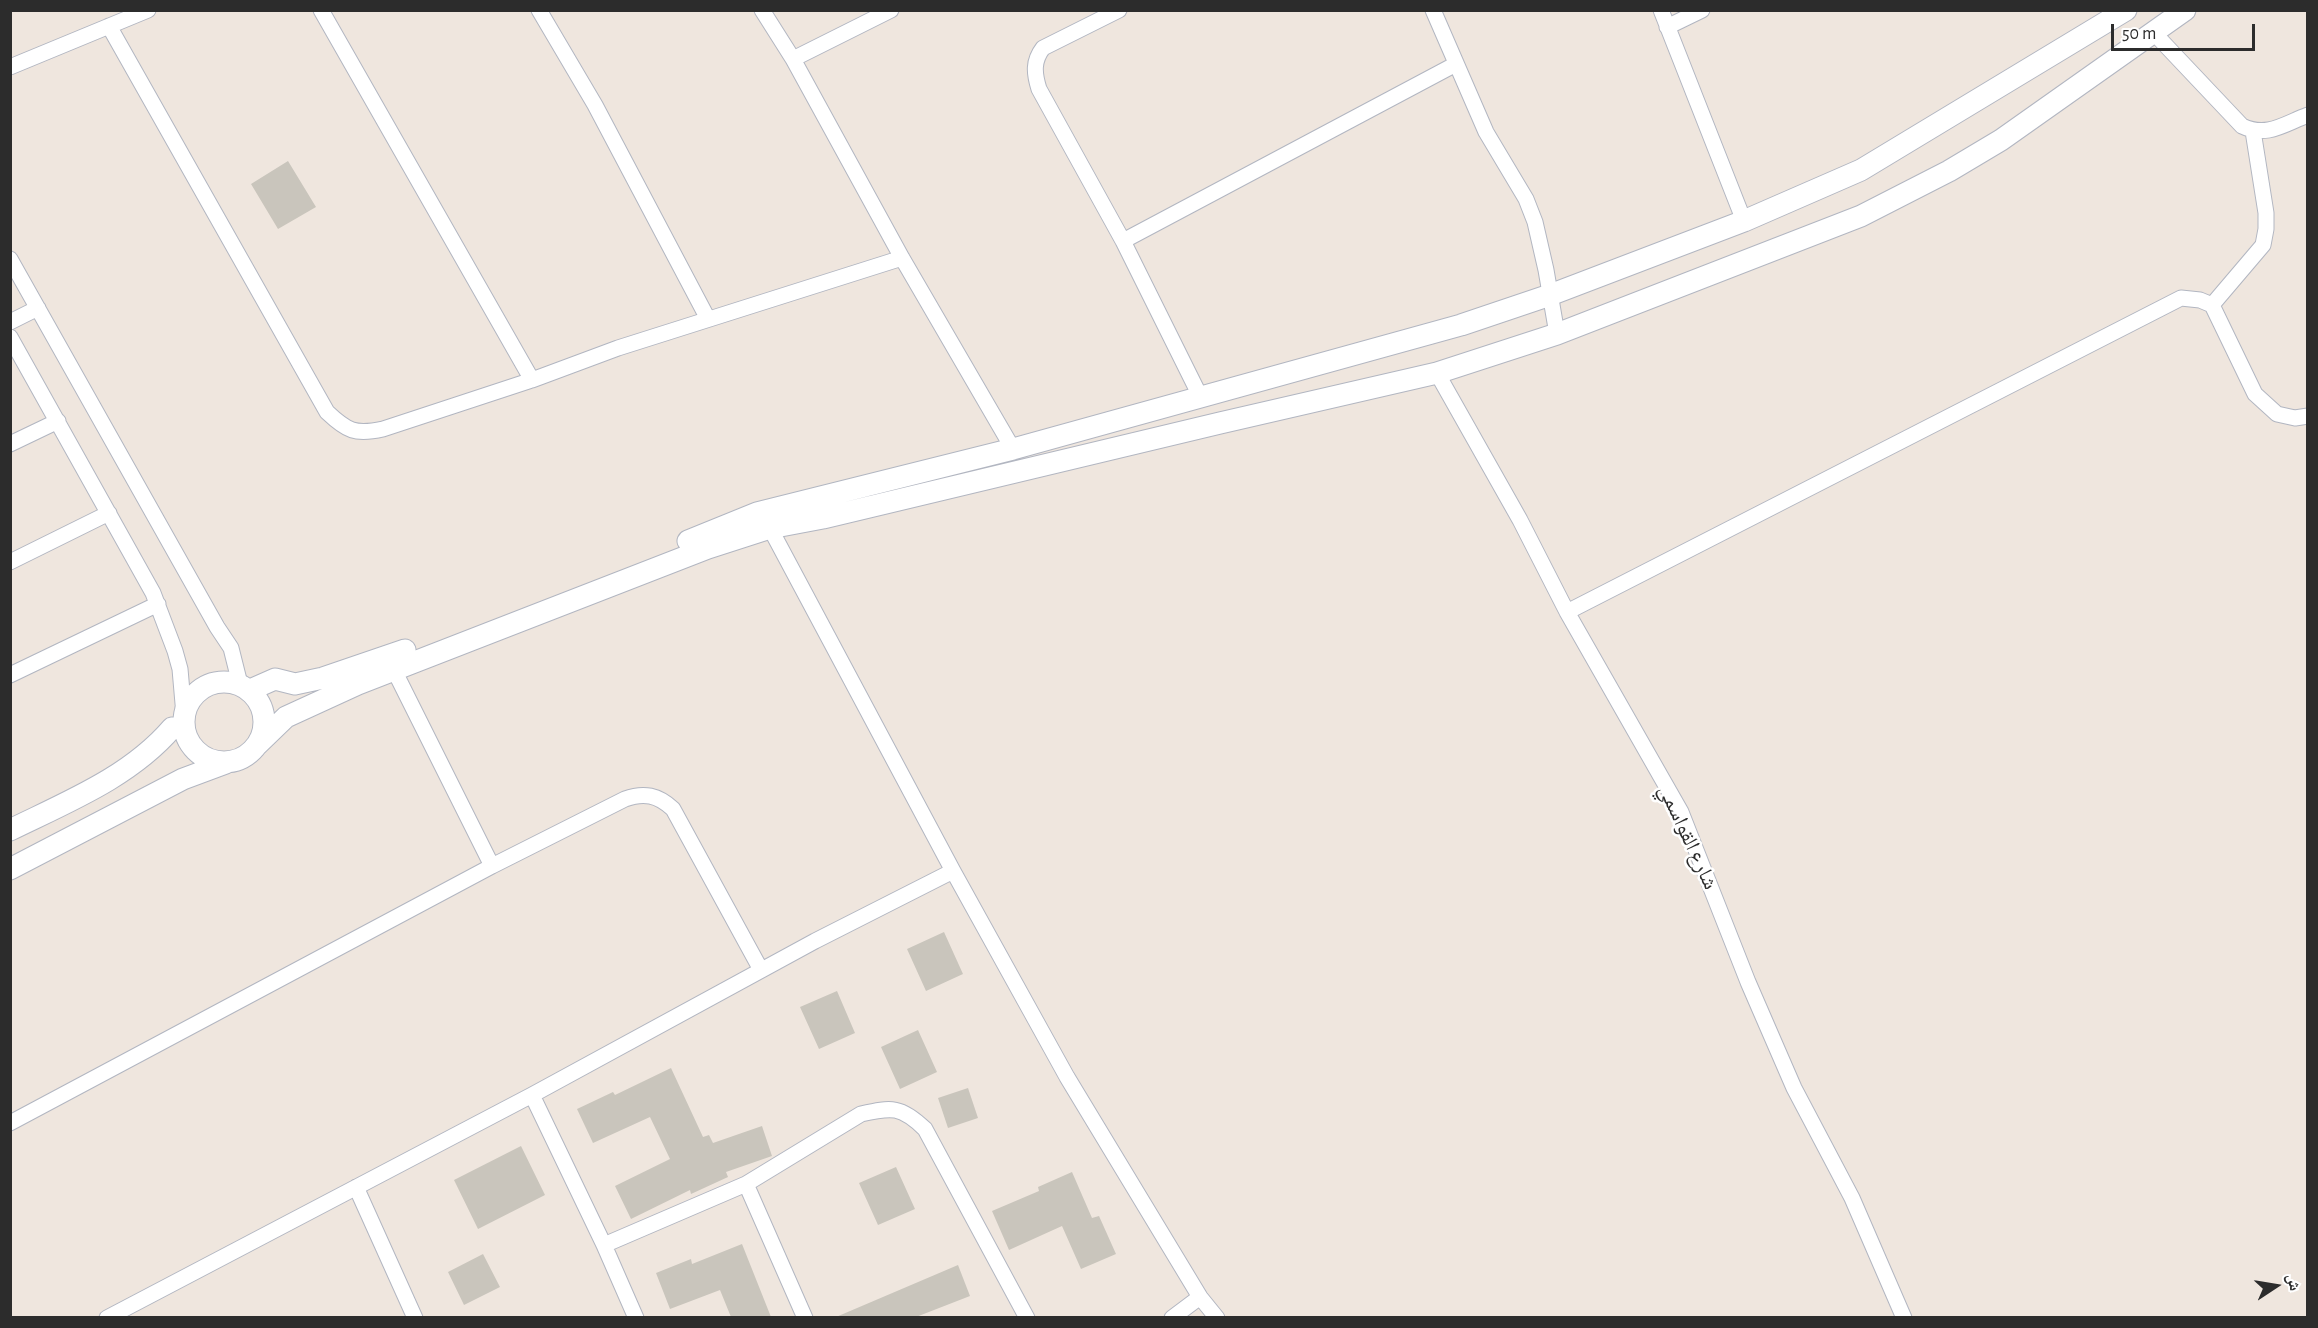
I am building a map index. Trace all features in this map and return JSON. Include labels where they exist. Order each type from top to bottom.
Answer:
[{"type":"main road","points":[[764,521],[823,518],[1280,408],[1437,373],[1557,334],[1861,216],[1949,171],[2001,140],[2185,10]]},
{"type":"main road","points":[[10,869],[183,779],[238,760],[249,754],[286,717],[391,663],[583,584],[764,521],[1200,396],[1461,325],[1550,295],[1744,221],[1862,170],[2124,11]]},
{"type":"main road","points":[[1273,377],[1280,408]]},
{"type":"main road","points":[[245,687],[275,679],[295,684],[310,682],[391,663]]},
{"type":"main road","points":[[226,763],[214,762],[193,749],[187,739],[183,721],[191,698],[204,686],[228,681],[245,687],[258,699],[264,717],[262,735],[257,746]]},
{"type":"main road","points":[[10,830],[95,788],[136,761],[183,721]]},
{"type":"street","points":[[10,67],[148,10]]},
{"type":"street","points":[[321,10],[532,380]]},
{"type":"street","points":[[539,10],[595,105],[708,319]]},
{"type":"street","points":[[762,10],[793,59],[902,258],[1013,449]]},
{"type":"street","points":[[793,59],[891,10]]},
{"type":"street","points":[[1119,10],[1043,48],[1037,56],[1035,68],[1039,89],[1123,241],[1200,396]]},
{"type":"street","points":[[1433,10],[1486,132],[1526,199],[1540,239],[1557,334]]},
{"type":"street","points":[[1661,10],[1744,221]]},
{"type":"street","points":[[1667,27],[1702,10]]},
{"type":"street","points":[[109,27],[327,412],[344,428],[358,432],[383,429],[532,380],[618,348],[902,258]]},
{"type":"street","points":[[2154,33],[2242,126],[2253,131],[2265,132],[2307,114]]},
{"type":"street","points":[[1123,241],[1456,64]]},
{"type":"street","points":[[2212,305],[2263,245],[2266,213],[2253,131]]},
{"type":"street","points":[[10,259],[231,648],[245,687]]},
{"type":"street","points":[[1567,612],[2181,298],[2200,300],[2212,305],[2254,394],[2277,414],[2295,418],[2307,416]]},
{"type":"street","points":[[10,322],[38,308]]},
{"type":"street","points":[[10,337],[158,604],[180,669],[183,721]]},
{"type":"street","name":"شارع القواسمي","points":[[1437,373],[1520,520],[1567,612],[1681,812],[1748,982],[1794,1088],[1852,1198],[1904,1317]]},
{"type":"street","points":[[10,444],[58,421]]},
{"type":"street","points":[[10,562],[109,513]]},
{"type":"street","points":[[764,521],[1067,1077],[1200,1297],[1217,1317]]},
{"type":"street","points":[[10,675],[158,604]]},
{"type":"street","points":[[391,663],[492,866]]},
{"type":"street","points":[[10,1123],[492,866],[635,795],[655,796],[673,809],[761,970]]},
{"type":"street","points":[[107,1317],[532,1095],[866,914],[953,871]]},
{"type":"street","points":[[532,1095],[636,1317]]},
{"type":"street","points":[[604,1245],[746,1184],[861,1114],[895,1110],[910,1115],[925,1129],[1027,1317]]},
{"type":"street","points":[[746,1184],[805,1317]]},
{"type":"street","points":[[356,1187],[415,1317]]},
{"type":"street","points":[[1172,1317],[1200,1297]]},
{"type":"building","points":[[288,161],[316,207],[278,229],[251,184]]},
{"type":"building","points":[[944,932],[963,974],[926,991],[907,949]]},
{"type":"building","points":[[837,991],[855,1033],[819,1049],[800,1007]]},
{"type":"building","points":[[918,1030],[937,1072],[900,1089],[881,1047]]},
{"type":"building","points":[[671,1068],[703,1137],[709,1135],[713,1143],[762,1126],[772,1156],[726,1172],[728,1177],[691,1194],[690,1190],[631,1219],[615,1186],[670,1159],[650,1117],[593,1143],[577,1109],[613,1092],[615,1095]]},
{"type":"building","points":[[968,1088],[978,1118],[948,1128],[938,1098]]},
{"type":"building","points":[[521,1146],[545,1195],[478,1229],[454,1180]]},
{"type":"building","points":[[896,1167],[915,1209],[878,1225],[859,1183]]},
{"type":"building","points":[[1072,1172],[1092,1218],[1099,1216],[1116,1254],[1081,1269],[1062,1226],[1009,1250],[992,1211],[1039,1191],[1038,1187]]},
{"type":"building","points":[[742,1244],[771,1317],[731,1317],[720,1290],[670,1309],[656,1273],[691,1259],[692,1264]]},
{"type":"building","points":[[483,1254],[500,1287],[464,1305],[448,1272]]},
{"type":"building","points":[[958,1265],[970,1296],[916,1317],[836,1317]]}]
